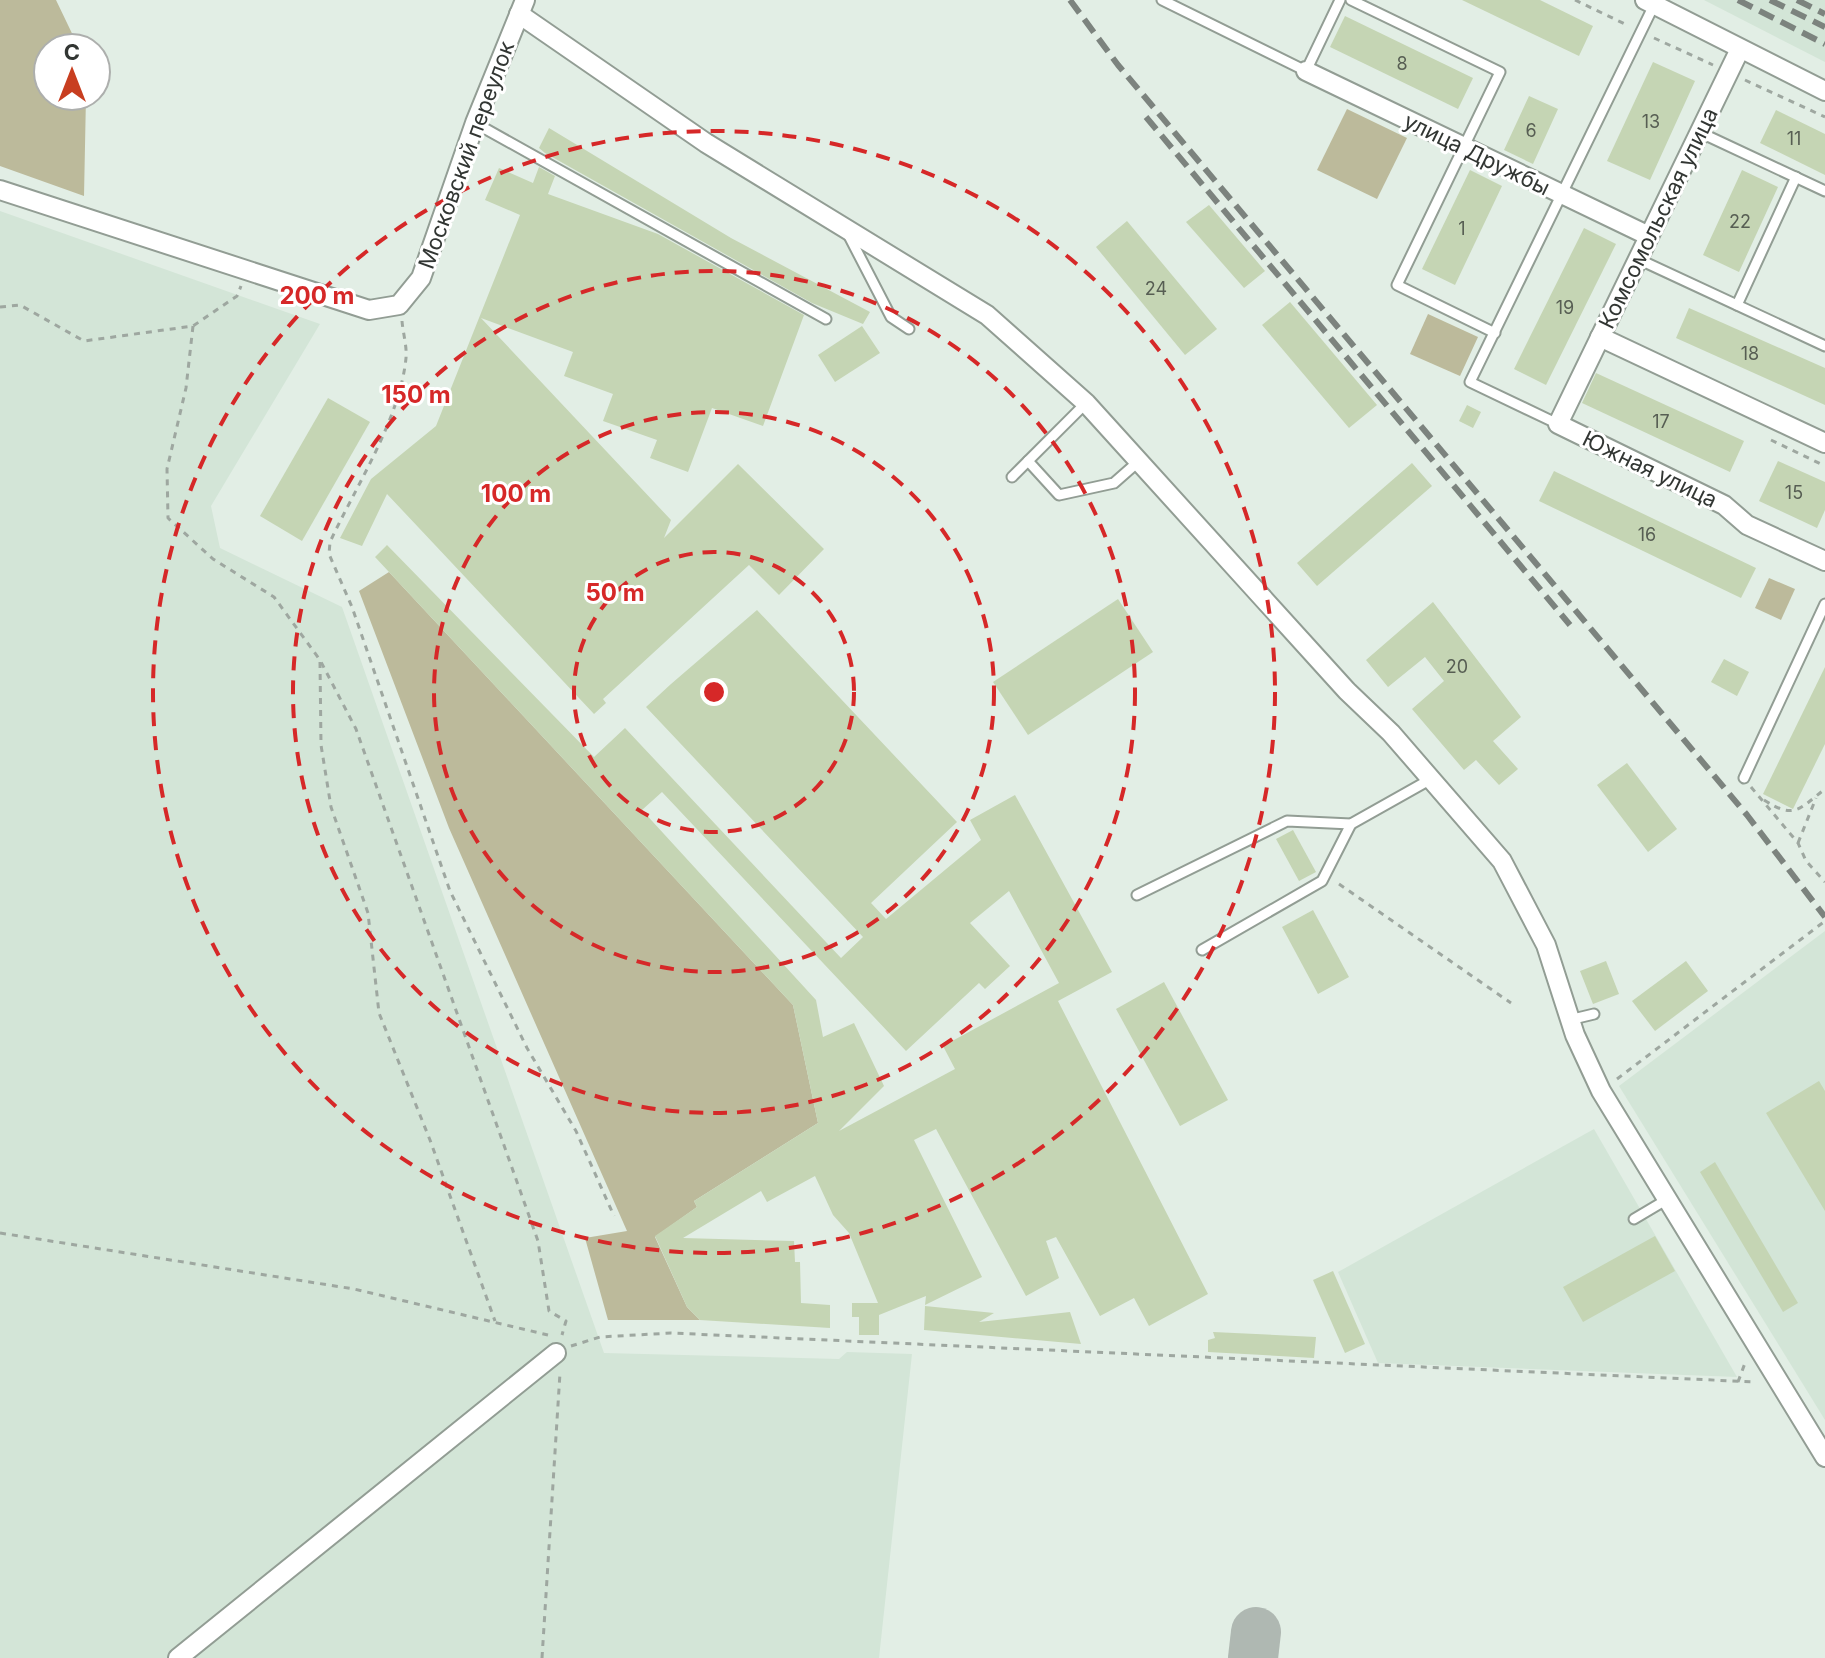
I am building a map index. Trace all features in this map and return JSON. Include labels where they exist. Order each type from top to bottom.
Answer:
[{"type":"street","points":[[1649,2],[1825,91]]},
{"type":"street","points":[[522,7],[706,143],[987,315],[1086,403],[1341,695],[1391,733],[1502,861],[1546,945],[1569,1020],[1601,1091],[1825,1457]]},
{"type":"street","name":"Московский переулок","points":[[399,305],[421,278],[475,123],[522,7]]},
{"type":"street","name":"Комсомольская улица","points":[[1740,49],[1600,337],[1825,443]]},
{"type":"street","name":"улица Дружбы","points":[[1306,71],[1649,236]]},
{"type":"street","points":[[0,190],[369,310],[399,305]]},
{"type":"street","name":"Южная улица","points":[[1600,337],[1558,424],[1724,505],[1747,525],[1825,561]]},
{"type":"street","points":[[178,1658],[556,1353]]},
{"type":"lane","points":[[1162,0],[1306,71],[1340,0]]},
{"type":"lane","points":[[1351,0],[1500,72],[1397,285],[1495,333]]},
{"type":"lane","points":[[1558,424],[1470,382],[1641,31],[1649,2]]},
{"type":"lane","points":[[475,123],[826,319]]},
{"type":"lane","points":[[1699,132],[1825,191]]},
{"type":"lane","points":[[1737,305],[1796,177]]},
{"type":"lane","points":[[845,227],[891,317],[909,329]]},
{"type":"lane","points":[[1638,259],[1825,346]]},
{"type":"lane","points":[[1012,477],[1086,403]]},
{"type":"lane","points":[[1028,461],[1059,495],[1114,483],[1139,461]]},
{"type":"lane","points":[[1744,778],[1825,604]]},
{"type":"lane","points":[[1137,895],[1287,821],[1351,824],[1431,779]]},
{"type":"lane","points":[[1202,950],[1322,881],[1351,824]]},
{"type":"lane","points":[[1569,1020],[1594,1014]]},
{"type":"lane","points":[[1634,1219],[1666,1200]]},
{"type":"path","points":[[1575,0],[1825,117]]},
{"type":"path","points":[[0,307],[20,305],[84,341],[193,326],[237,296],[247,272]]},
{"type":"path","points":[[399,305],[407,356],[398,394],[330,542],[329,554],[352,607],[450,891],[527,1048],[576,1131],[614,1216]]},
{"type":"path","points":[[193,326],[186,388],[167,469],[168,518],[213,559],[274,597],[320,660],[356,729],[538,1241],[549,1311],[566,1321],[556,1353]]},
{"type":"path","points":[[320,660],[321,745],[331,807],[368,913],[379,1013],[430,1140],[495,1321]]},
{"type":"path","points":[[1744,778],[1798,843],[1806,861],[1825,882]]},
{"type":"path","points":[[1761,798],[1783,812],[1797,811],[1825,789]]},
{"type":"path","points":[[1798,843],[1817,795]]},
{"type":"path","points":[[1339,884],[1511,1003]]},
{"type":"path","points":[[1601,1091],[1825,921]]},
{"type":"path","points":[[0,1233],[354,1289],[548,1334],[562,1381],[542,1658]]},
{"type":"path","points":[[556,1353],[600,1337],[671,1333],[1332,1366],[1738,1382]]},
{"type":"shaded area","points":[[0,0],[56,0],[71,32],[32,32],[32,112],[86,112],[84,196],[0,166]]},
{"type":"shaded area","points":[[1704,0],[1825,0],[1825,62]]},
{"type":"shaded area","points":[[1347,109],[1407,138],[1377,199],[1317,170]]},
{"type":"shaded area","points":[[0,211],[320,324],[211,506],[220,548],[342,607],[604,1353],[839,1359],[847,1352],[912,1354],[879,1658],[0,1658]]},
{"type":"shaded area","points":[[1428,314],[1478,337],[1460,376],[1410,354]]},
{"type":"shaded area","points":[[389,572],[793,1005],[818,1123],[694,1201],[697,1207],[655,1237],[687,1307],[700,1320],[608,1320],[585,1238],[627,1231],[449,828],[359,591]]},
{"type":"shaded area","points":[[1769,578],[1795,589],[1781,620],[1755,608]]},
{"type":"shaded area","points":[[1825,931],[1825,1420],[1619,1086]]},
{"type":"shaded area","points":[[1594,1129],[1737,1377],[1378,1363],[1338,1272]]},
{"type":"building","points":[[1462,0],[1540,0],[1593,26],[1579,56]]},
{"type":"building","points":[[1345,16],[1473,78],[1458,109],[1330,47]]},
{"type":"building","points":[[1653,62],[1695,81],[1650,180],[1607,161]]},
{"type":"building","points":[[1529,96],[1558,109],[1533,164],[1504,150]]},
{"type":"building","points":[[1776,110],[1825,134],[1825,175],[1760,143]]},
{"type":"building","points":[[549,128],[731,238],[870,312],[863,324],[812,303],[545,153],[539,148]]},
{"type":"building","points":[[539,167],[555,176],[548,194],[658,234],[804,315],[763,426],[712,408],[688,472],[650,458],[657,440],[603,421],[613,394],[564,376],[573,352],[481,318],[671,520],[664,538],[738,464],[824,549],[779,595],[749,565],[603,699],[606,703],[594,714],[387,494],[362,546],[340,538],[371,479],[436,426],[520,215],[485,200],[499,168],[533,183]]},
{"type":"building","points":[[1470,170],[1502,186],[1455,285],[1422,269]]},
{"type":"building","points":[[1742,170],[1778,187],[1739,272],[1703,255]]},
{"type":"building","points":[[1209,205],[1265,271],[1244,288],[1186,222]]},
{"type":"building","points":[[1127,221],[1217,329],[1185,355],[1096,247]]},
{"type":"building","points":[[1584,228],[1616,244],[1546,385],[1514,369]]},
{"type":"building","points":[[1290,302],[1377,405],[1349,428],[1262,325]]},
{"type":"building","points":[[1689,308],[1825,368],[1825,405],[1676,338]]},
{"type":"building","points":[[862,326],[880,353],[835,382],[818,355]]},
{"type":"building","points":[[1596,373],[1744,441],[1730,472],[1582,403]]},
{"type":"building","points":[[328,398],[370,422],[302,541],[260,516]]},
{"type":"building","points":[[1467,405],[1481,412],[1473,428],[1459,421]]},
{"type":"building","points":[[1778,461],[1825,482],[1825,510],[1817,528],[1759,501]]},
{"type":"building","points":[[1412,463],[1432,486],[1317,586],[1297,563]]},
{"type":"building","points":[[1554,471],[1756,568],[1741,598],[1539,501]]},
{"type":"building","points":[[387,545],[594,757],[625,728],[841,958],[863,937],[646,707],[757,610],[957,822],[871,903],[886,919],[981,840],[970,820],[1015,795],[1112,972],[1058,1001],[1208,1294],[1149,1326],[1134,1298],[1100,1316],[1056,1237],[1046,1241],[1059,1278],[1026,1296],[936,1129],[914,1140],[982,1277],[925,1305],[926,1296],[879,1315],[879,1335],[859,1335],[859,1317],[852,1317],[852,1303],[878,1303],[849,1233],[833,1215],[815,1176],[767,1202],[761,1191],[683,1238],[794,1241],[795,1262],[800,1262],[801,1303],[830,1305],[830,1328],[700,1320],[687,1307],[655,1236],[697,1207],[694,1201],[818,1123],[793,1005],[375,557]],"holes":[[[662,792],[906,1051],[979,983],[985,989],[1010,966],[970,923],[1009,891],[1059,983],[943,1046],[955,1069],[839,1131],[884,1086],[854,1023],[823,1037],[816,1000],[642,810]]]},
{"type":"building","points":[[1118,599],[1153,652],[1028,735],[993,682]]},
{"type":"building","points":[[1433,602],[1521,717],[1493,741],[1518,769],[1499,785],[1476,760],[1464,770],[1412,709],[1444,681],[1425,657],[1388,687],[1366,660]]},
{"type":"building","points":[[1724,659],[1749,672],[1737,696],[1711,682]]},
{"type":"building","points":[[1825,667],[1825,744],[1793,809],[1763,794]]},
{"type":"building","points":[[1627,763],[1677,829],[1648,852],[1597,785]]},
{"type":"building","points":[[1293,830],[1316,872],[1299,881],[1276,839]]},
{"type":"building","points":[[1313,910],[1349,977],[1318,994],[1282,927]]},
{"type":"building","points":[[1606,961],[1619,994],[1593,1004],[1580,971]]},
{"type":"building","points":[[1686,961],[1708,991],[1655,1031],[1632,1001]]},
{"type":"building","points":[[1164,982],[1228,1100],[1180,1126],[1116,1009]]},
{"type":"building","points":[[1819,1081],[1825,1091],[1825,1211],[1766,1113]]},
{"type":"building","points":[[1715,1162],[1798,1303],[1783,1312],[1700,1172]]},
{"type":"building","points":[[1655,1236],[1675,1271],[1583,1322],[1563,1287]]},
{"type":"building","points":[[1333,1271],[1365,1344],[1345,1353],[1313,1280]]},
{"type":"building","points":[[925,1306],[994,1313],[979,1322],[1070,1312],[1081,1344],[924,1330]]},
{"type":"building","points":[[1213,1332],[1316,1337],[1314,1358],[1208,1352],[1208,1340],[1215,1338]]},
{"type":"taxiway","points":[[1253,1658],[1256,1632]]},
{"type":"railway","points":[[1070,0],[1118,65],[1747,815],[1825,917]]},
{"type":"railway","points":[[1738,0],[1825,44]]},
{"type":"railway","points":[[1770,0],[1825,27]]},
{"type":"railway","points":[[1797,0],[1825,14]]},
{"type":"railway","points":[[1146,117],[1570,625]]}]
